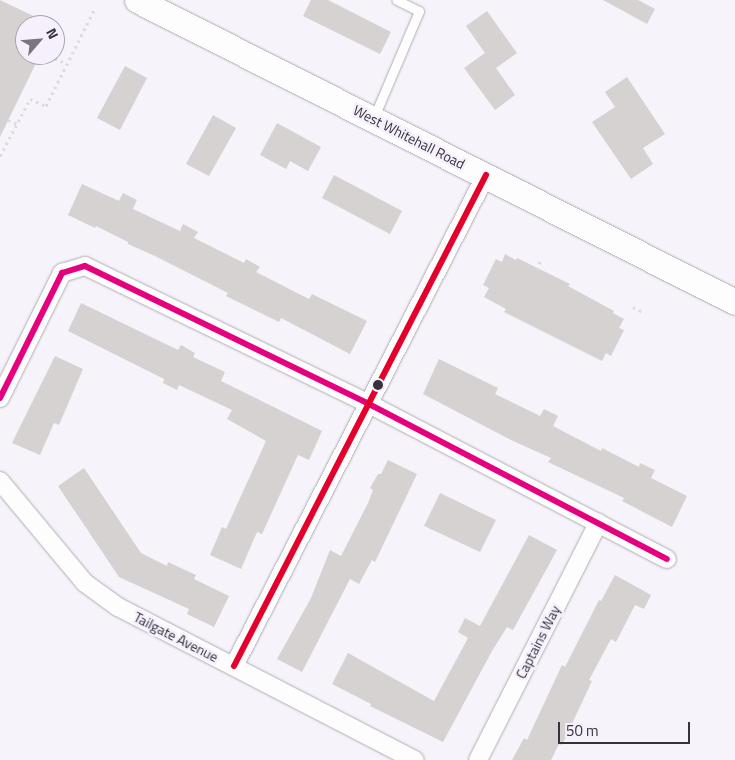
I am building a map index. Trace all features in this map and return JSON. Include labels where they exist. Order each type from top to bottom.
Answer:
[{"type":"main road","name":"West Whitehall Road","points":[[136,0],[735,302]]},
{"type":"street","points":[[234,666],[367,403],[486,175]]},
{"type":"street","points":[[0,398],[62,273],[86,266],[367,403],[667,559]]},
{"type":"street","name":"Tailgate Avenue","points":[[0,482],[85,583],[118,607],[415,760]]},
{"type":"street","name":"Captains Way","points":[[478,760],[598,523]]},
{"type":"lane","points":[[374,119],[419,11],[396,0]]},
{"type":"path","points":[[0,156],[30,99],[46,106],[94,10]]},
{"type":"path","points":[[8,120],[17,124]]},
{"type":"path","points":[[537,270],[541,259]]},
{"type":"path","points":[[633,306],[645,313]]},
{"type":"building","points":[[0,0],[31,15],[15,15],[15,65],[35,65],[0,137]]},
{"type":"building","points":[[311,0],[328,0],[391,32],[380,54],[303,16]]},
{"type":"building","points":[[603,0],[638,0],[655,9],[647,24]]},
{"type":"building","points":[[487,11],[517,53],[496,68],[515,95],[495,110],[464,68],[485,53],[466,26]]},
{"type":"building","points":[[125,66],[147,78],[120,130],[97,118]]},
{"type":"building","points":[[627,77],[665,134],[643,148],[653,164],[631,179],[592,122],[615,107],[605,92]]},
{"type":"building","points":[[213,115],[236,128],[209,176],[186,164]]},
{"type":"building","points":[[277,123],[321,147],[308,171],[290,161],[286,169],[260,155]]},
{"type":"building","points":[[334,175],[402,211],[390,234],[322,198]]},
{"type":"building","points":[[82,184],[119,201],[123,193],[137,200],[133,209],[180,231],[183,224],[198,232],[194,238],[244,263],[246,259],[260,267],[256,272],[309,299],[312,294],[367,321],[350,354],[281,318],[279,322],[226,296],[228,293],[128,244],[128,242],[96,226],[95,228],[68,215]]},
{"type":"building","points":[[505,254],[570,284],[568,286],[614,311],[613,313],[624,319],[619,328],[624,330],[611,356],[606,353],[602,361],[504,312],[506,309],[484,297],[489,288],[483,285],[496,259],[502,262]]},
{"type":"building","points":[[81,303],[178,350],[181,345],[195,353],[193,357],[225,372],[221,381],[322,431],[309,460],[298,455],[262,534],[257,532],[241,569],[210,555],[222,527],[226,529],[266,441],[227,419],[232,410],[179,385],[177,390],[163,383],[164,379],[68,331]]},
{"type":"building","points":[[55,356],[83,369],[59,425],[54,423],[40,455],[12,443]]},
{"type":"building","points":[[439,359],[498,388],[495,394],[540,416],[544,409],[558,416],[553,426],[601,451],[602,448],[639,467],[640,463],[655,470],[651,478],[687,496],[672,527],[622,501],[624,498],[548,462],[551,458],[513,441],[423,394]]},
{"type":"building","points":[[388,460],[417,474],[375,562],[372,560],[359,584],[350,579],[302,672],[277,659],[311,598],[330,550],[341,556],[368,503],[373,490],[370,488],[378,474],[381,474]]},
{"type":"building","points":[[84,468],[141,553],[167,566],[168,562],[196,575],[194,579],[229,596],[214,627],[187,614],[189,609],[119,577],[58,486]]},
{"type":"building","points":[[440,493],[496,520],[480,552],[424,526]]},
{"type":"building","points":[[529,535],[557,550],[513,630],[507,627],[492,651],[443,742],[370,706],[371,704],[332,684],[348,653],[434,701],[468,638],[458,632],[465,618],[480,626]]},
{"type":"building","points":[[615,575],[651,595],[644,609],[635,605],[616,642],[611,639],[589,680],[592,681],[562,745],[559,744],[551,760],[512,760],[524,738],[527,740],[562,665],[565,667],[599,600],[601,601]]},
{"type":"transit line","points":[[234,666],[486,175]]},
{"type":"transit line","points":[[0,398],[62,273],[85,266],[367,403],[667,559]]}]
